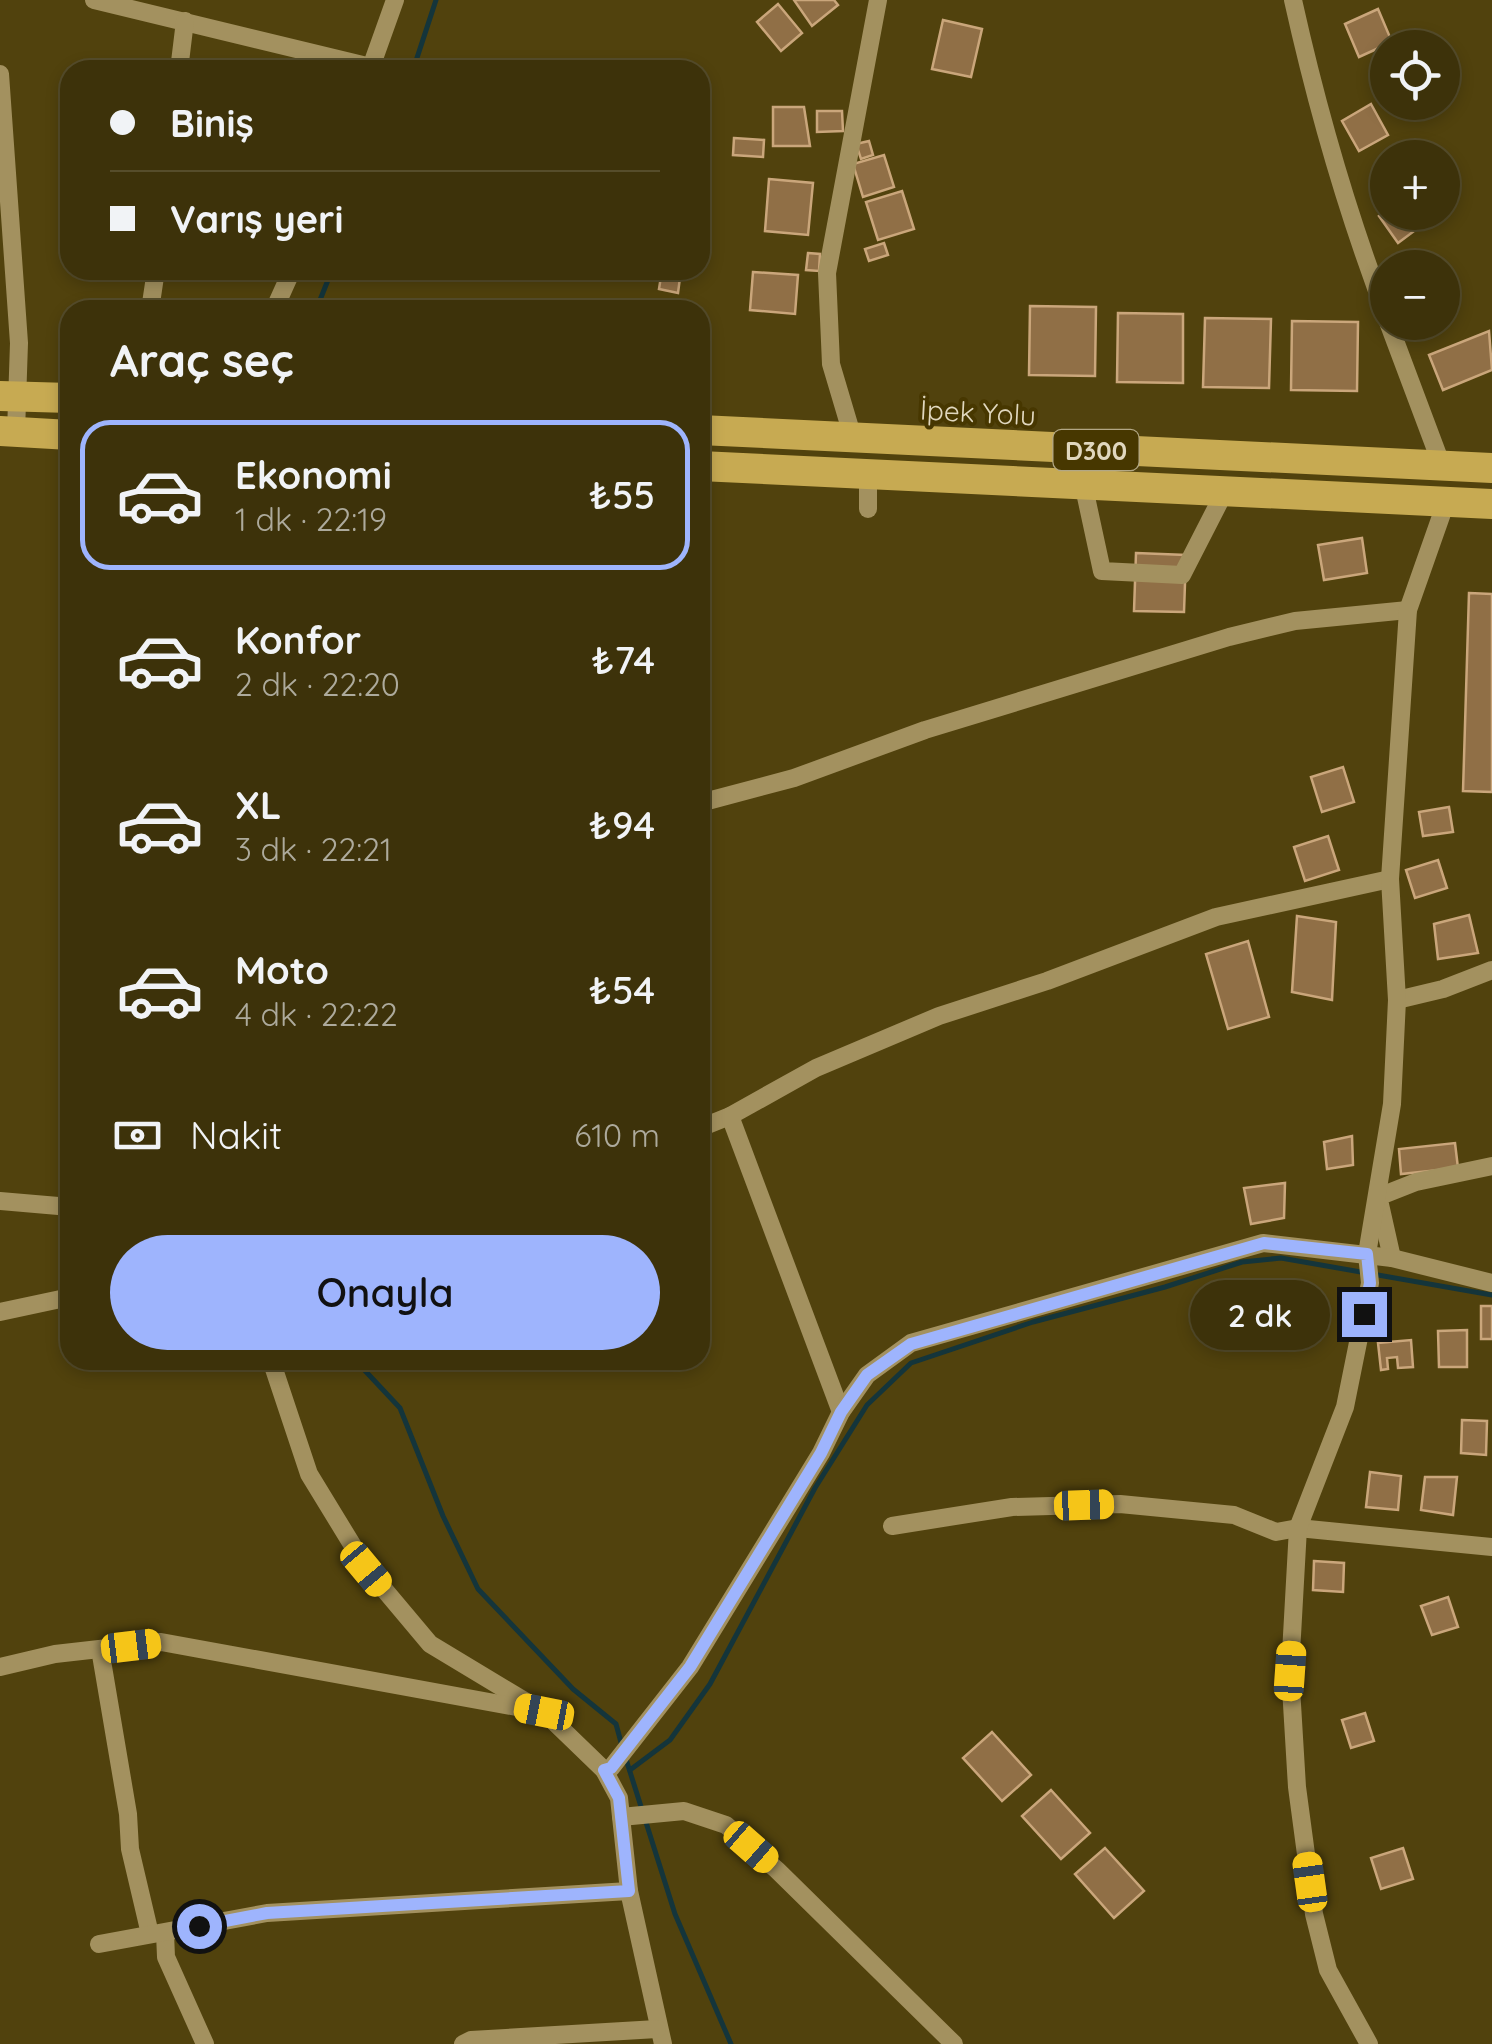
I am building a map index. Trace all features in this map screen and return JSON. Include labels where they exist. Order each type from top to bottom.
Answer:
[{"type":"highway","points":[[8,396],[60,398]]},
{"type":"highway","name":"İpek Yolu","points":[[710,431],[1492,468]]},
{"type":"highway","points":[[8,432],[60,435]]},
{"type":"highway","name":"D300","points":[[710,466],[1492,504]]},
{"type":"street","points":[[94,0],[339,60]]},
{"type":"street","points":[[373,60],[395,0]]},
{"type":"street","points":[[853,438],[831,364],[827,273],[878,0]]},
{"type":"street","points":[[1293,0],[1310,77],[1370,275]]},
{"type":"street","points":[[181,60],[185,21]]},
{"type":"street","points":[[0,74],[19,344],[8,396],[8,432]]},
{"type":"street","points":[[1395,340],[1442,466]]},
{"type":"street","points":[[868,474],[868,510]]},
{"type":"street","points":[[1083,484],[1102,572],[1182,576],[1225,491]]},
{"type":"street","points":[[1369,2044],[1328,1970],[1314,1914],[1297,1787],[1290,1671],[1298,1528],[1346,1408],[1370,1283],[1367,1254],[1392,1104],[1397,1000],[1390,880],[1408,610],[1446,502]]},
{"type":"street","points":[[710,800],[794,778],[925,730],[1229,637],[1295,622],[1408,610]]},
{"type":"street","points":[[710,1124],[816,1068],[938,1016],[1047,981],[1216,917],[1390,880]]},
{"type":"street","points":[[1397,1000],[1443,989],[1492,970]]},
{"type":"street","points":[[730,1116],[841,1412]]},
{"type":"street","points":[[1392,1258],[1379,1200],[1382,1195],[1416,1182],[1492,1166]]},
{"type":"street","points":[[0,1201],[60,1205]]},
{"type":"street","points":[[607,1769],[690,1667],[821,1453],[841,1412],[867,1375],[911,1344],[1264,1243],[1392,1258],[1492,1283]]},
{"type":"street","points":[[0,1312],[60,1299]]},
{"type":"street","points":[[274,1370],[309,1474],[366,1569],[430,1644],[544,1712],[607,1769],[625,1811],[629,1891],[660,2036],[471,2040],[463,2044]]},
{"type":"street","points":[[892,1526],[1012,1507],[1120,1504],[1234,1515],[1276,1532],[1298,1528],[1492,1547]]},
{"type":"street","points":[[0,1668],[55,1654],[162,1642],[544,1712]]},
{"type":"street","points":[[100,1649],[128,1814],[130,1850],[157,1934],[204,2044]]},
{"type":"street","points":[[625,1811],[684,1811],[726,1825],[954,2044]]},
{"type":"street","points":[[98,1944],[267,1913],[629,1891]]},
{"type":"building","points":[[794,0],[834,0],[838,5],[812,26]]},
{"type":"building","points":[[778,4],[802,33],[781,51],[757,22]]},
{"type":"building","points":[[1378,9],[1387,30],[1370,30],[1370,52],[1359,57],[1345,24]]},
{"type":"building","points":[[943,20],[982,29],[971,77],[932,69]]},
{"type":"building","points":[[1370,105],[1370,120],[1380,120],[1388,135],[1370,140],[1370,145],[1359,151],[1342,121]]},
{"type":"building","points":[[773,107],[804,107],[810,146],[773,146]]},
{"type":"building","points":[[817,111],[842,111],[843,131],[817,132]]},
{"type":"building","points":[[734,138],[764,140],[763,157],[733,155]]},
{"type":"building","points":[[869,141],[873,155],[861,159],[856,144]]},
{"type":"building","points":[[884,155],[894,187],[863,197],[853,164]]},
{"type":"building","points":[[769,179],[813,183],[808,235],[765,231]]},
{"type":"building","points":[[902,191],[914,229],[878,240],[866,202]]},
{"type":"building","points":[[1389,230],[1416,230],[1398,243]]},
{"type":"building","points":[[884,243],[888,255],[869,261],[865,249]]},
{"type":"building","points":[[808,253],[820,254],[819,271],[806,270]]},
{"type":"building","points":[[753,272],[798,275],[795,314],[750,310]]},
{"type":"building","points":[[660,280],[680,280],[678,293],[659,289]]},
{"type":"building","points":[[1030,306],[1096,307],[1095,376],[1029,375]]},
{"type":"building","points":[[1118,313],[1183,314],[1183,383],[1117,382]]},
{"type":"building","points":[[1205,318],[1271,319],[1269,388],[1203,387]]},
{"type":"building","points":[[1292,321],[1358,322],[1357,391],[1291,390]]},
{"type":"building","points":[[1489,331],[1492,370],[1443,390],[1429,355]]},
{"type":"building","points":[[1362,538],[1367,573],[1324,580],[1318,545]]},
{"type":"building","points":[[1136,553],[1186,555],[1184,612],[1134,611]]},
{"type":"building","points":[[1469,593],[1492,594],[1492,792],[1463,791]]},
{"type":"building","points":[[1343,767],[1354,802],[1322,812],[1311,777]]},
{"type":"building","points":[[1449,807],[1453,832],[1423,836],[1419,812]]},
{"type":"building","points":[[1328,836],[1339,870],[1305,881],[1294,847]]},
{"type":"building","points":[[1438,860],[1447,888],[1415,898],[1406,870]]},
{"type":"building","points":[[1469,915],[1478,953],[1438,959],[1434,924]]},
{"type":"building","points":[[1297,916],[1336,922],[1332,1000],[1292,992]]},
{"type":"building","points":[[1248,941],[1269,1017],[1228,1029],[1206,954]]},
{"type":"building","points":[[1352,1136],[1353,1165],[1327,1169],[1324,1142]]},
{"type":"building","points":[[1455,1143],[1458,1168],[1401,1174],[1399,1149]]},
{"type":"building","points":[[1285,1183],[1284,1218],[1251,1224],[1244,1188]]},
{"type":"building","points":[[1268,1293],[1277,1340],[1240,1342],[1234,1298]]},
{"type":"building","points":[[1481,1306],[1492,1306],[1492,1339],[1481,1339]]},
{"type":"building","points":[[1467,1330],[1467,1367],[1439,1367],[1438,1331]]},
{"type":"building","points":[[1411,1340],[1413,1367],[1398,1368],[1397,1357],[1387,1358],[1388,1369],[1381,1370],[1378,1343]]},
{"type":"building","points":[[1462,1420],[1487,1421],[1486,1455],[1461,1453]]},
{"type":"building","points":[[1370,1472],[1401,1476],[1398,1510],[1366,1507]]},
{"type":"building","points":[[1425,1477],[1457,1477],[1453,1515],[1421,1510]]},
{"type":"building","points":[[1314,1561],[1344,1563],[1343,1592],[1313,1590]]},
{"type":"building","points":[[1448,1597],[1458,1627],[1432,1635],[1421,1606]]},
{"type":"building","points":[[1365,1713],[1374,1741],[1351,1748],[1342,1720]]},
{"type":"building","points":[[992,1732],[1031,1775],[1002,1801],[963,1758]]},
{"type":"building","points":[[1051,1790],[1090,1833],[1061,1859],[1022,1816]]},
{"type":"building","points":[[1105,1848],[1144,1891],[1114,1918],[1075,1874]]},
{"type":"building","points":[[1403,1848],[1413,1879],[1381,1889],[1371,1858]]},
{"type":"waterway","points":[[416,60],[436,0]]},
{"type":"waterway","points":[[320,300],[328,280]]},
{"type":"waterway","points":[[630,1770],[670,1740],[710,1684],[815,1488],[867,1405],[911,1363],[1033,1322],[1242,1262],[1281,1258],[1492,1295]]},
{"type":"waterway","points":[[364,1370],[400,1408],[443,1516],[478,1589],[573,1689],[616,1724],[622,1746]]},
{"type":"waterway","points":[[625,1756],[675,1914],[731,2044]]},
{"type":"route","points":[[199,1926],[267,1913],[629,1891],[619,1798],[604,1770],[611,1768],[690,1667],[821,1453],[841,1412],[867,1375],[911,1344],[1264,1243],[1367,1254],[1370,1283],[1364,1314]]}]
